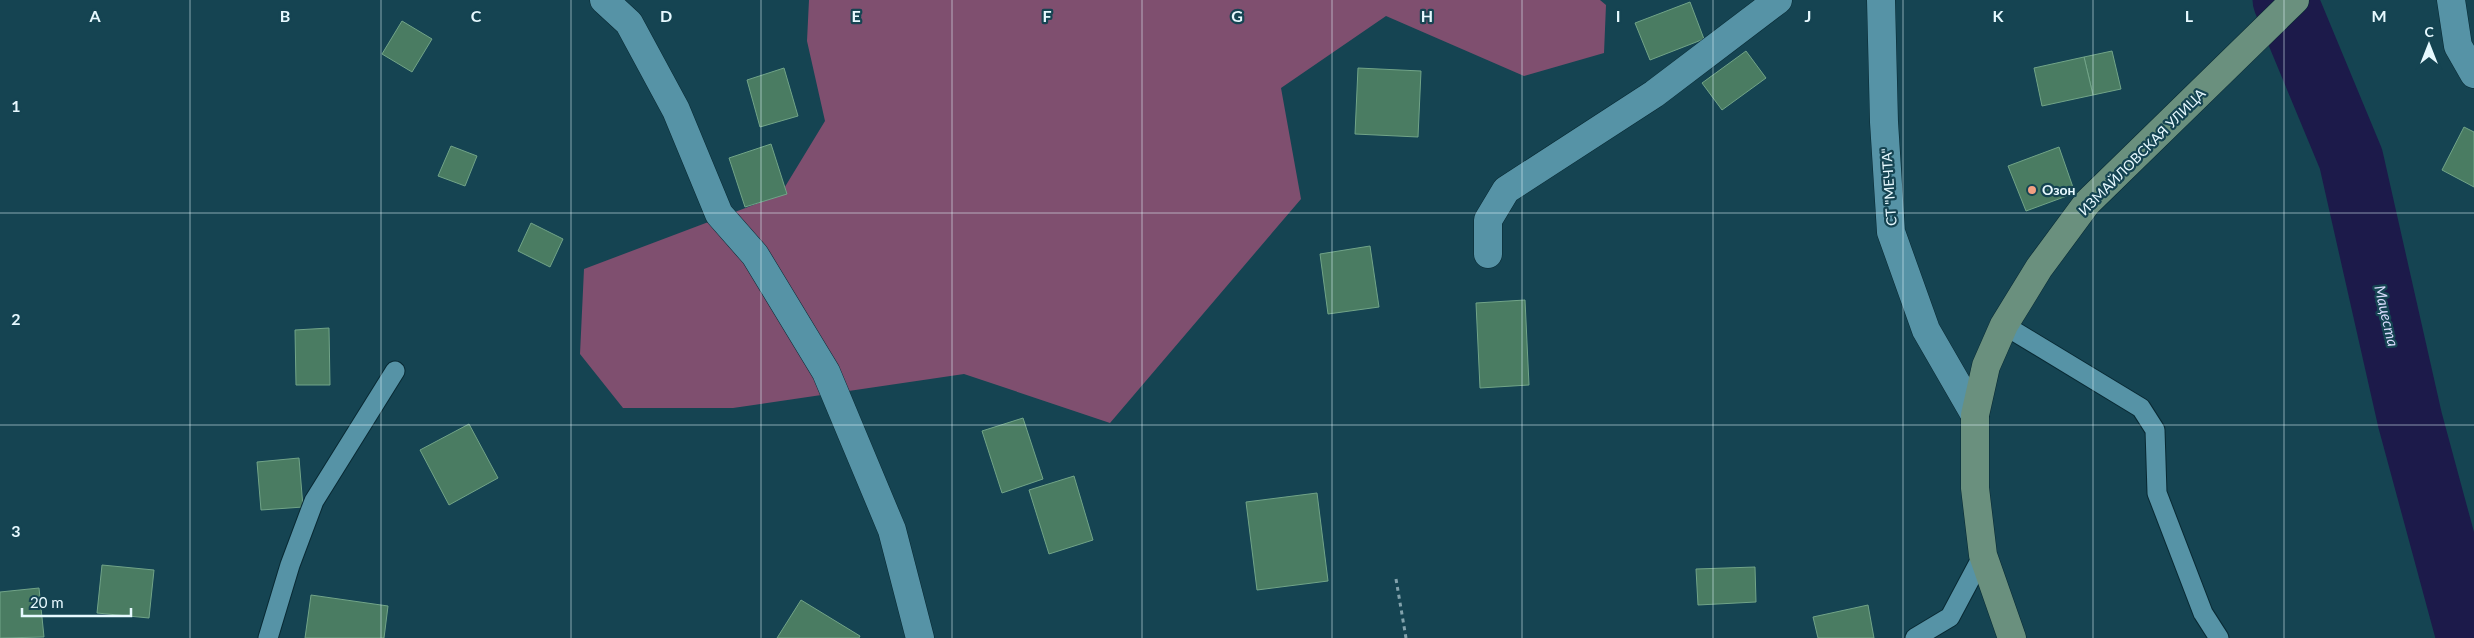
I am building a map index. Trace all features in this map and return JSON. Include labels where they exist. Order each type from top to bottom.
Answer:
[{"type":"street","points":[[604,0],[629,23],[676,110],[719,214],[755,255],[826,372],[892,530],[920,638]]},
{"type":"street","points":[[1488,254],[1488,220],[1506,190],[1654,94],[1778,0]]},
{"type":"street","name":"СТ \"МЕЧТА\"","points":[[1881,0],[1884,122],[1891,232],[1926,330],[1975,415]]},
{"type":"street","name":"ИЗМАЙЛОВСКАЯ УЛИЦА","points":[[2012,638],[1983,555],[1975,488],[1975,415],[1986,366],[2004,325],[2039,268],[2087,203],[2184,111],[2295,0]]},
{"type":"street","points":[[2451,0],[2458,46],[2474,74]]},
{"type":"lane","points":[[2004,325],[2141,408],[2155,430],[2157,493],[2203,613],[2219,638]]},
{"type":"lane","points":[[268,638],[290,565],[314,501],[395,371]]},
{"type":"lane","points":[[1915,638],[1950,617],[1983,555]]},
{"type":"path","points":[[1396,579],[1406,638]]},
{"type":"shaded area","points":[[809,0],[1600,0],[1606,5],[1604,53],[1524,76],[1386,16],[1281,88],[1301,199],[1110,423],[964,374],[733,408],[623,408],[580,354],[584,269],[780,195],[825,121],[807,41]]},
{"type":"building","points":[[1690,2],[1704,39],[1650,60],[1635,23]]},
{"type":"building","points":[[402,21],[432,39],[412,72],[382,54]]},
{"type":"building","points":[[1746,51],[1766,78],[1722,110],[1702,83]]},
{"type":"building","points":[[2112,51],[2121,89],[2093,95],[2084,57]]},
{"type":"building","points":[[2084,57],[2093,95],[2042,106],[2034,68]]},
{"type":"building","points":[[784,68],[798,116],[760,127],[747,80]]},
{"type":"building","points":[[1358,68],[1421,71],[1418,137],[1355,134]]},
{"type":"building","points":[[2464,127],[2474,132],[2474,187],[2442,170]]},
{"type":"building","points":[[771,144],[787,194],[745,207],[729,158]]},
{"type":"building","points":[[451,146],[477,156],[465,186],[438,176]]},
{"type":"building","points":[[2059,147],[2075,193],[2026,211],[2008,166]]},
{"type":"building","points":[[531,223],[563,239],[550,267],[518,251]]},
{"type":"building","points":[[1370,246],[1379,307],[1328,314],[1320,254]]},
{"type":"building","points":[[1525,300],[1529,385],[1480,388],[1476,303]]},
{"type":"building","points":[[329,328],[330,385],[296,385],[295,330]]},
{"type":"building","points":[[1023,418],[1043,479],[1002,493],[982,431]]},
{"type":"building","points":[[469,424],[498,478],[449,505],[420,450]]},
{"type":"building","points":[[299,458],[303,507],[261,510],[257,462]]},
{"type":"building","points":[[1074,476],[1093,540],[1049,554],[1029,490]]},
{"type":"building","points":[[1317,493],[1328,581],[1257,590],[1246,502]]},
{"type":"building","points":[[102,565],[154,570],[149,618],[97,613]]},
{"type":"building","points":[[1755,567],[1756,602],[1698,605],[1696,569]]},
{"type":"building","points":[[39,588],[44,637],[0,638],[0,592]]},
{"type":"building","points":[[311,595],[388,606],[384,638],[305,638]]},
{"type":"building","points":[[801,600],[860,636],[859,638],[777,638]]},
{"type":"building","points":[[1868,605],[1874,638],[1818,638],[1813,617]]},
{"type":"waterway","name":"Мацеста","points":[[2285,0],[2351,159],[2410,420],[2469,638]]},
{"type":"place","name":"Озон","points":[[2032,190]]}]
